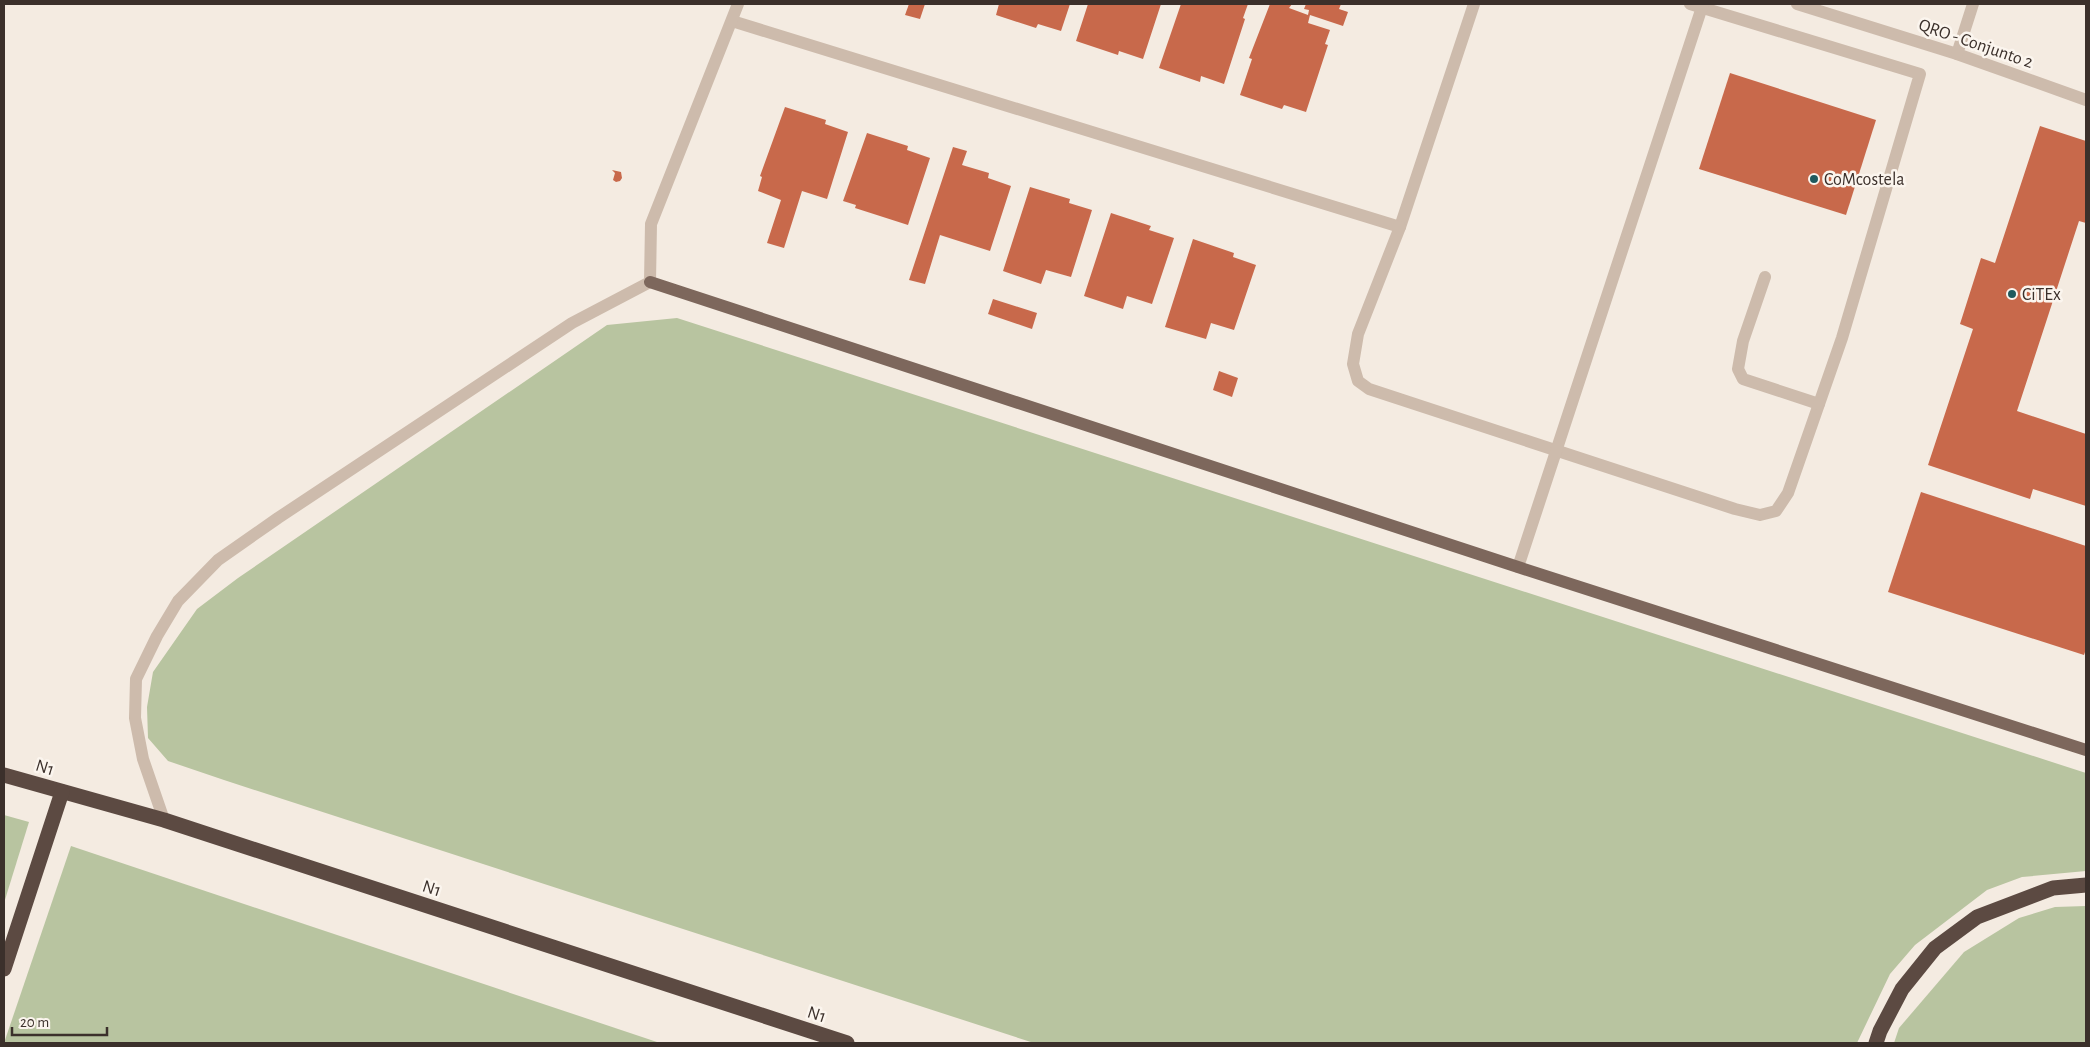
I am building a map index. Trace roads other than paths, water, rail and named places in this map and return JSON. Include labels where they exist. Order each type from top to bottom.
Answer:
[{"type":"highway","name":"N1","points":[[4,775],[164,820],[847,1043]]},
{"type":"highway","points":[[4,969],[62,792]]},
{"type":"highway","points":[[1876,1043],[1880,1031],[1902,989],[1935,948],[1977,917],[2053,888],[2086,885]]},
{"type":"main road","points":[[650,282],[1518,567],[2086,750]]},
{"type":"street","points":[[164,820],[143,759],[135,718],[136,679],[157,636],[178,601],[218,560],[278,518],[572,323],[650,282],[651,224],[738,4]]},
{"type":"street","points":[[1474,4],[1400,227],[1358,334],[1353,364],[1358,381],[1369,389],[1556,450],[1735,509],[1760,515],[1776,511],[1788,493],[1842,338],[1920,74],[1698,5],[1556,450],[1518,567]]},
{"type":"street","name":"QRO - Conjunto 2","points":[[1798,4],[1957,54],[2086,100]]},
{"type":"street","points":[[1957,54],[1973,4]]},
{"type":"street","points":[[732,21],[1400,227]]},
{"type":"street","points":[[1765,277],[1743,341],[1738,369],[1743,379],[1820,404]]},
{"type":"place","name":"CoMcostela","points":[[1814,179]]},
{"type":"place","name":"CiTEx","points":[[2012,294]]}]
